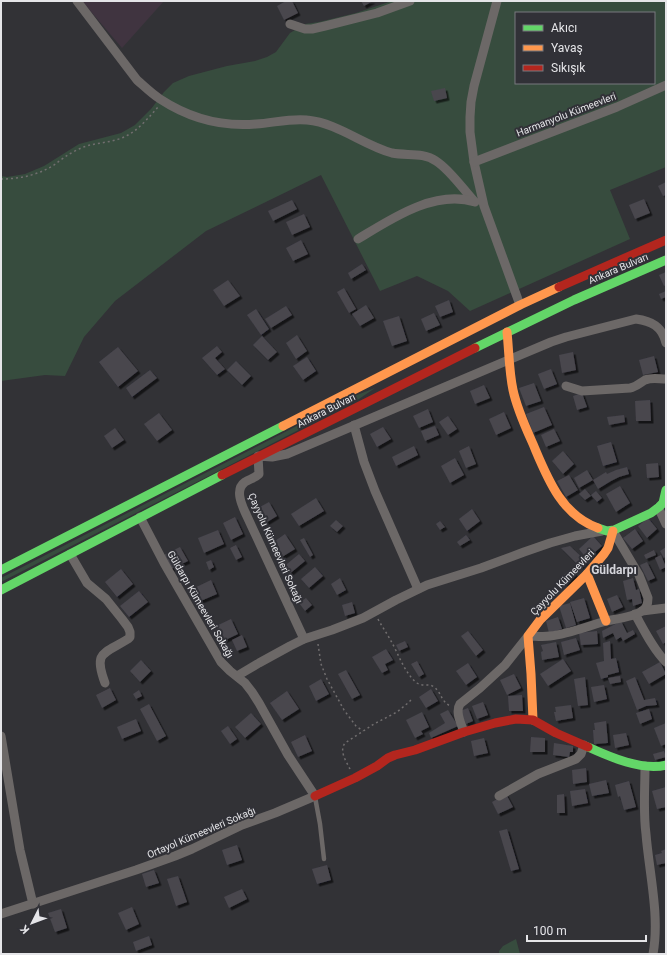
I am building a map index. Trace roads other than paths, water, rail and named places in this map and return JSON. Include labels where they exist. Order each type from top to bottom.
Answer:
[{"type":"main road","name":"Ankara Bulvarı","points":[[1,570],[520,305],[666,240]]},
{"type":"main road","name":"Ankara Bulvarı","points":[[1,590],[258,456],[507,332],[606,285],[666,260]]},
{"type":"main road","points":[[520,305],[507,332],[513,390],[529,434],[549,480],[563,503],[590,526],[609,530],[663,509],[662,504],[665,498],[666,490]]},
{"type":"main road","name":"Çayyolu Kümeevleri","points":[[528,636],[540,620],[587,574],[608,548],[609,530]]},
{"type":"main road","points":[[587,574],[606,621]]},
{"type":"main road","points":[[528,636],[533,720]]},
{"type":"main road","points":[[315,796],[355,778],[395,755],[415,750],[464,732],[516,719],[533,720],[556,733],[599,752],[627,762],[644,766],[666,766]]},
{"type":"street","points":[[77,1],[137,80],[149,91],[186,113],[200,118],[230,124],[258,124],[294,120],[316,121],[391,153],[419,155],[438,162],[474,201]]},
{"type":"street","points":[[290,24],[305,29],[312,29],[377,13],[410,1]]},
{"type":"street","points":[[497,1],[479,66],[471,102],[470,132],[474,162],[484,206],[520,305]]},
{"type":"street","name":"Harmanyolu Kümeevleri","points":[[474,162],[617,107],[666,85]]},
{"type":"street","points":[[358,239],[415,208],[433,202],[450,198],[459,198],[474,201],[484,206]]},
{"type":"street","points":[[258,456],[272,457],[287,454],[566,337],[636,319],[652,322],[662,332],[666,343]]},
{"type":"street","points":[[566,386],[582,391],[630,388],[637,386],[646,380],[666,379]]},
{"type":"street","points":[[354,425],[364,462],[375,491],[418,589]]},
{"type":"street","name":"Çayyolu Kümeevleri Sokağı","points":[[258,456],[259,474],[242,485],[240,488],[240,497],[245,512],[304,639]]},
{"type":"street","points":[[663,509],[666,524]]},
{"type":"street","name":"Güldarpı Kümeevleri Sokağı","points":[[140,517],[164,563],[221,662],[230,672],[245,683],[259,703],[285,749],[315,796]]},
{"type":"street","points":[[237,676],[274,654],[304,639],[349,624],[418,589],[550,543],[575,536],[609,530],[639,575],[646,593],[648,602],[646,608],[638,613]]},
{"type":"street","points":[[70,554],[87,583],[114,608],[130,632],[130,637],[128,640],[105,652],[102,656],[100,666],[105,683]]},
{"type":"street","points":[[464,732],[457,708],[505,665],[528,636],[549,637],[638,613],[666,608]]},
{"type":"street","points":[[638,613],[652,644],[666,662]]},
{"type":"street","points":[[1,736],[19,843],[32,904]]},
{"type":"street","points":[[499,796],[538,774],[576,759],[581,754],[584,745]]},
{"type":"street","points":[[644,766],[645,833],[654,910],[655,935],[653,954]]},
{"type":"street","name":"Ortayol Kümeevleri Sokağı","points":[[1,914],[175,856],[242,825],[315,796]]},
{"type":"lane","points":[[315,796],[319,814],[324,859]]},
{"type":"district","name":"Güldarpı","points":[[614,570]]}]
